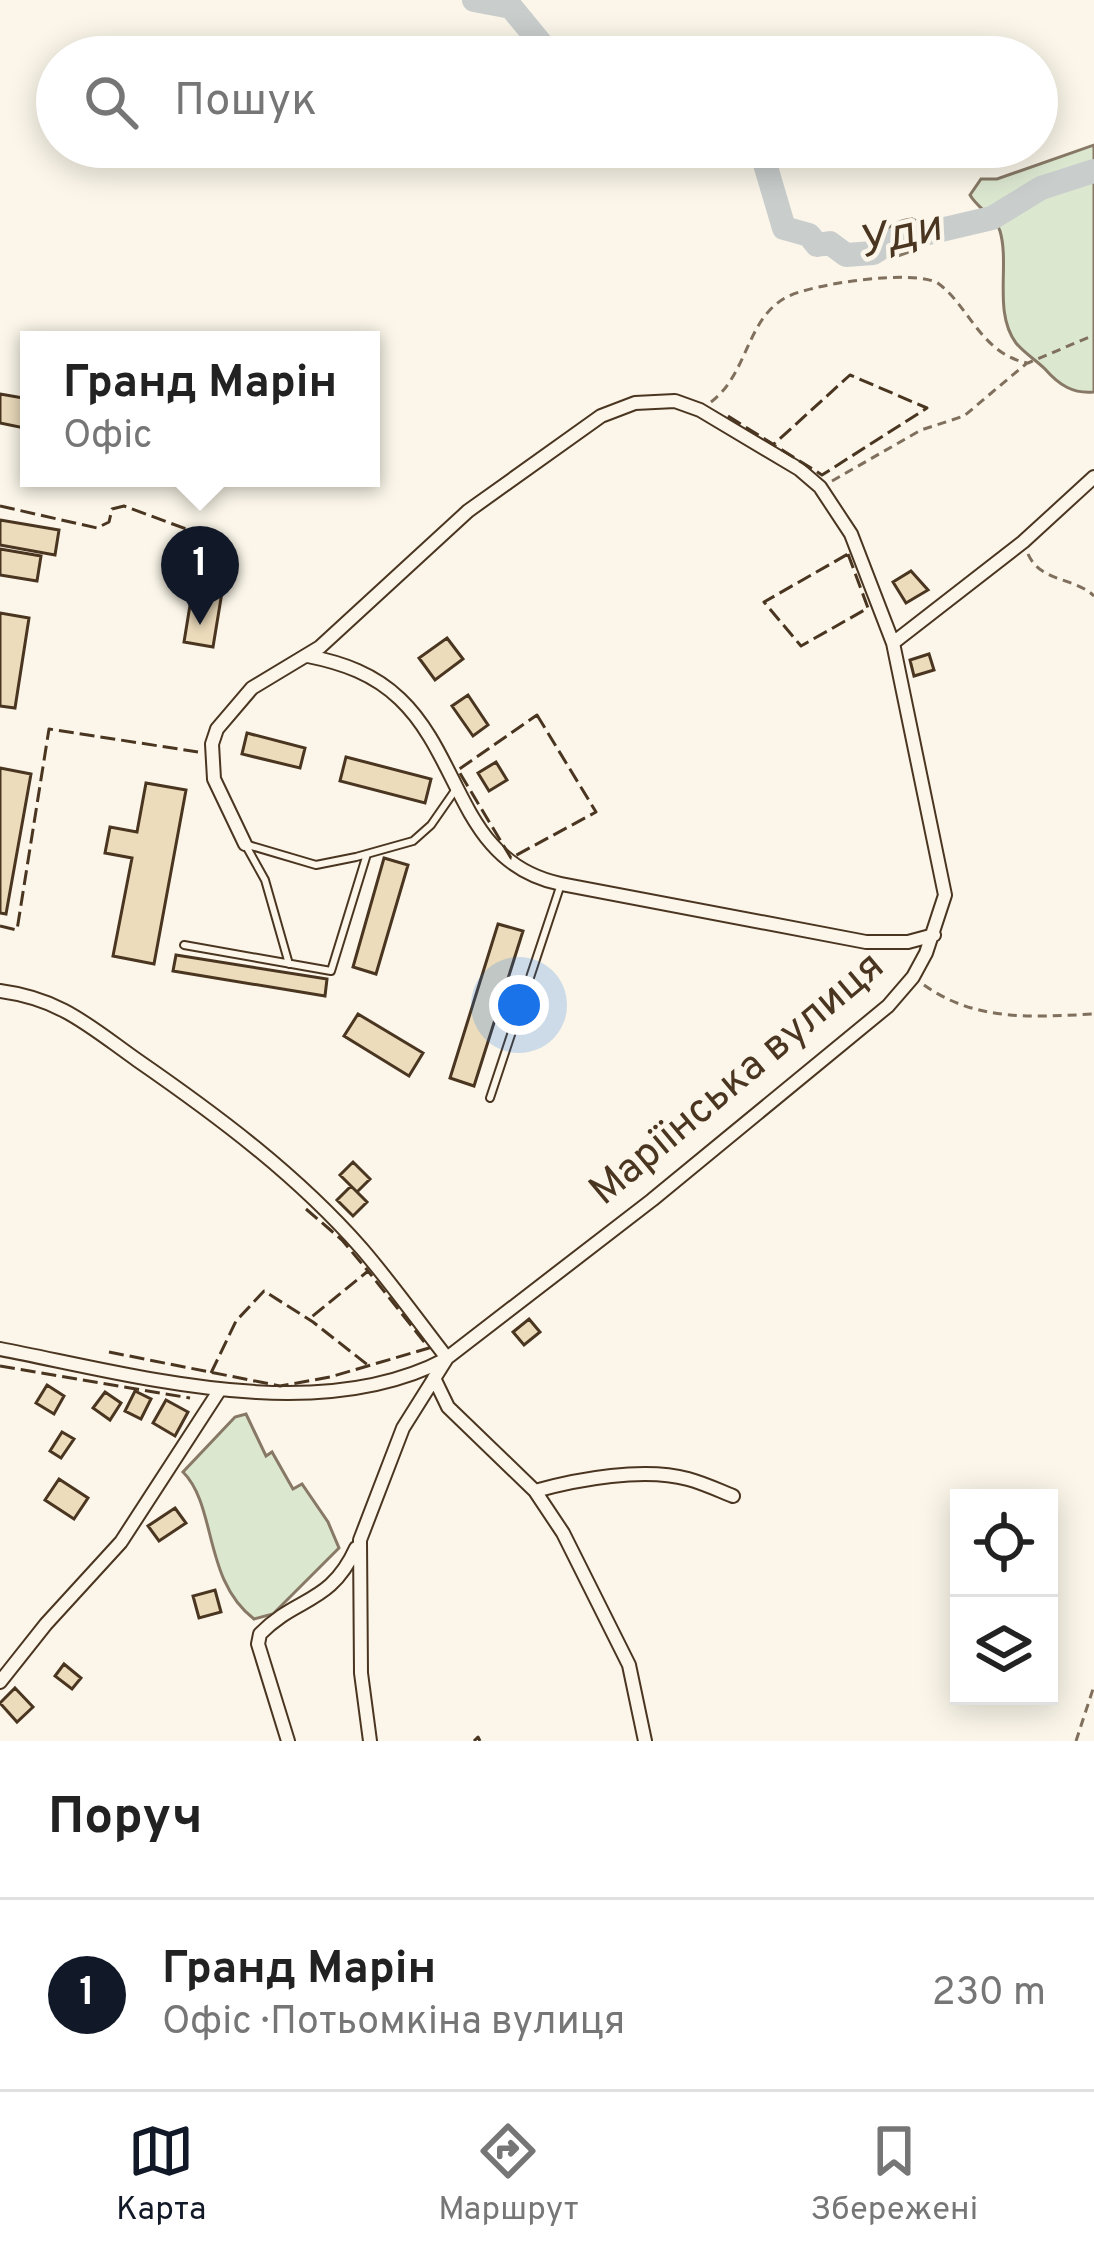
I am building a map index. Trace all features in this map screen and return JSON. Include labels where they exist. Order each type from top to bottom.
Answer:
[{"type":"street","points":[[245,844],[214,779],[212,744],[217,729],[251,688],[308,656],[373,602],[468,511],[601,416],[661,399],[700,410],[799,469],[820,488]]},
{"type":"street","points":[[893,643],[1023,542],[1094,477]]},
{"type":"street","name":"Маріїнська вулиця","points":[[370,1741],[362,1673],[360,1540],[404,1428],[447,1358],[652,1200],[888,1006],[914,977],[934,935],[946,896],[893,643],[851,535],[820,488]]},
{"type":"street","points":[[308,656],[360,671],[404,702],[505,860],[526,874],[866,942],[908,942],[934,935]]},
{"type":"street","points":[[0,992],[29,995],[69,1010],[261,1151],[361,1248],[447,1358],[413,1372],[344,1388],[219,1391],[0,1349]]},
{"type":"street","points":[[434,1378],[454,1414],[535,1491],[563,1533],[628,1665],[645,1741]]},
{"type":"street","points":[[0,1682],[122,1542],[219,1391]]},
{"type":"street","points":[[535,1491],[582,1479],[663,1476],[686,1478],[733,1496]]},
{"type":"street","points":[[288,1741],[258,1644],[260,1634],[325,1593],[344,1574],[360,1540]]},
{"type":"lane","points":[[245,844],[316,865],[367,854],[413,841],[431,825],[456,789]]},
{"type":"lane","points":[[245,844],[266,880],[289,964]]},
{"type":"lane","points":[[184,946],[331,971],[367,854]]},
{"type":"lane","points":[[490,1098],[561,884]]},
{"type":"path","points":[[700,410],[728,389],[766,312],[786,297],[821,285],[926,276],[942,285],[974,329],[1016,361],[1028,363]]},
{"type":"path","points":[[820,488],[921,430],[964,416],[1028,363],[1094,335]]},
{"type":"path","points":[[1023,542],[1033,565],[1094,596]]},
{"type":"path","points":[[914,977],[939,996],[1000,1017],[1094,1014]]},
{"type":"path","points":[[1076,1741],[1094,1686]]},
{"type":"green space","points":[[1094,145],[1094,392],[1061,384],[1016,343],[1003,303],[1000,231],[970,195],[981,179],[997,179],[1028,168],[1058,168],[1058,158]]},
{"type":"green space","points":[[246,1414],[266,1456],[272,1452],[293,1489],[302,1484],[339,1548],[273,1614],[254,1619],[226,1584],[201,1504],[183,1472],[235,1417]]},
{"type":"water","points":[[912,219],[926,225],[928,233],[909,252],[883,253],[881,235]]},
{"type":"building","points":[[0,394],[20,397],[20,427],[0,423]]},
{"type":"building","points":[[0,520],[59,530],[55,555],[0,545]]},
{"type":"building","points":[[0,549],[41,556],[37,581],[0,575]]},
{"type":"building","points":[[911,571],[928,590],[906,603],[893,582]]},
{"type":"building","points":[[194,581],[223,586],[213,647],[184,642]]},
{"type":"building","points":[[0,613],[29,618],[15,708],[0,706]]},
{"type":"building","points":[[447,638],[463,659],[435,680],[419,658]]},
{"type":"building","points":[[929,654],[934,670],[914,676],[910,660]]},
{"type":"building","points":[[468,695],[488,725],[473,736],[452,706]]},
{"type":"building","points":[[247,733],[305,748],[300,768],[242,754]]},
{"type":"building","points":[[346,757],[431,779],[425,803],[340,781]]},
{"type":"building","points":[[496,762],[507,780],[489,791],[478,773]]},
{"type":"building","points":[[0,768],[31,774],[6,914],[0,913]]},
{"type":"building","points":[[146,783],[186,790],[154,964],[113,956],[132,858],[105,853],[110,827],[137,832]]},
{"type":"building","points":[[384,858],[408,865],[376,974],[353,967]]},
{"type":"building","points":[[498,924],[523,931],[474,1086],[450,1078]]},
{"type":"building","points":[[176,955],[327,979],[325,996],[173,971]]},
{"type":"building","points":[[358,1014],[423,1053],[409,1076],[344,1036]]},
{"type":"building","points":[[353,1162],[370,1179],[357,1192],[340,1175]]},
{"type":"building","points":[[351,1186],[367,1202],[353,1216],[337,1200]]},
{"type":"building","points":[[529,1319],[540,1332],[524,1345],[513,1332]]},
{"type":"building","points":[[47,1385],[64,1396],[54,1414],[36,1403]]},
{"type":"building","points":[[135,1391],[151,1399],[141,1419],[125,1411]]},
{"type":"building","points":[[105,1392],[121,1403],[110,1420],[93,1408]]},
{"type":"building","points":[[166,1400],[188,1412],[175,1436],[153,1423]]},
{"type":"building","points":[[62,1432],[74,1439],[61,1458],[50,1451]]},
{"type":"building","points":[[59,1479],[88,1498],[74,1519],[45,1500]]},
{"type":"building","points":[[175,1508],[186,1523],[159,1541],[148,1526]]},
{"type":"building","points":[[215,1590],[221,1612],[199,1618],[193,1596]]},
{"type":"building","points":[[64,1664],[81,1678],[72,1689],[55,1676]]},
{"type":"building","points":[[15,1688],[33,1707],[17,1722],[0,1703]]},
{"type":"waterway","name":"Уди","points":[[474,0],[511,7],[535,36]]},
{"type":"waterway","name":"Уди","points":[[766,168],[784,228],[809,235],[817,245],[830,243],[846,255],[873,253],[905,233],[928,233],[992,218],[1041,188],[1094,171]]},
{"type":"fence","points":[[728,416],[822,475],[927,408],[850,375],[773,445]]},
{"type":"fence","points":[[0,506],[97,528],[109,522],[112,509],[124,506],[197,533]]},
{"type":"fence","points":[[848,554],[868,608],[801,646],[764,602],[848,554]]},
{"type":"fence","points":[[537,715],[596,812],[511,858],[458,770],[537,715]]},
{"type":"fence","points":[[0,926],[17,930],[49,729],[198,752]]},
{"type":"fence","points":[[306,1209],[368,1271]]},
{"type":"fence","points":[[109,1352],[280,1386],[330,1377],[429,1348],[368,1271],[309,1319]]},
{"type":"fence","points":[[211,1373],[236,1321],[264,1291],[369,1366]]},
{"type":"fence","points":[[0,1366],[190,1398]]},
{"type":"fence","points":[[474,1741],[478,1737],[480,1741]]},
{"type":"place","name":"Гранд Марін","points":[[200,625]]}]
